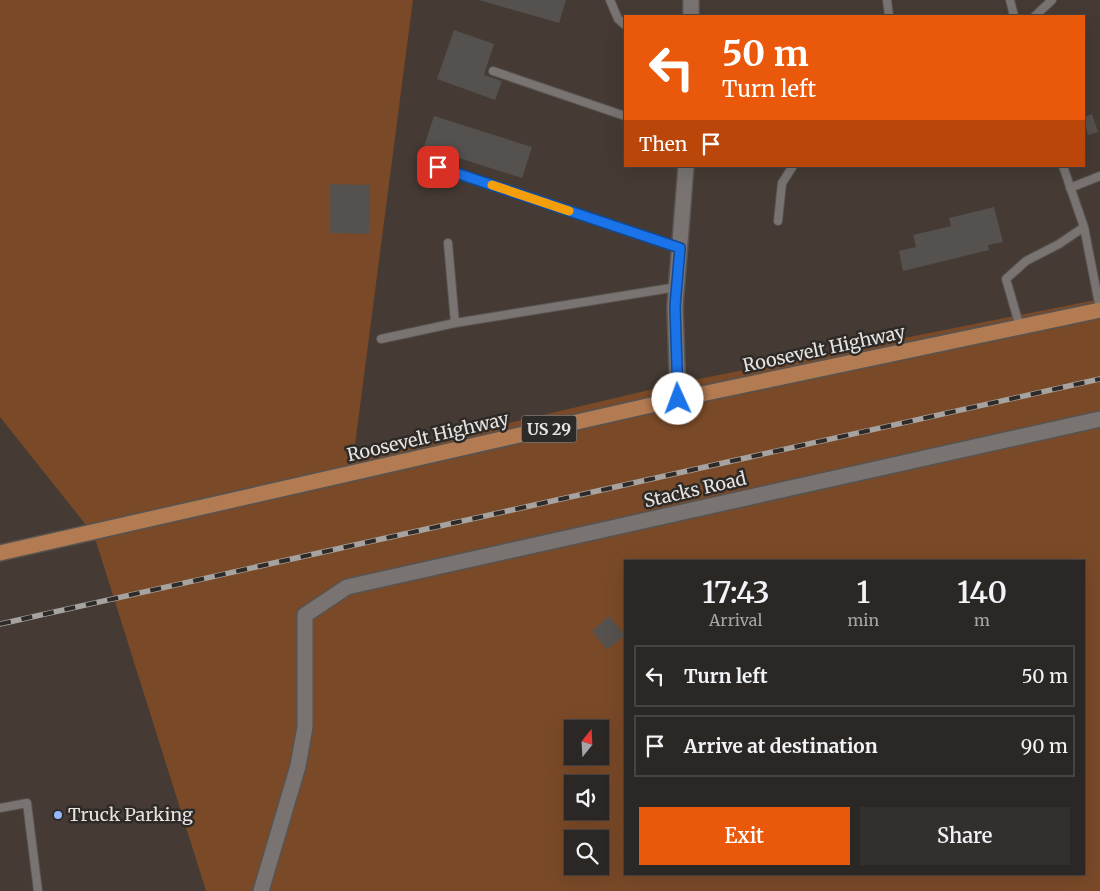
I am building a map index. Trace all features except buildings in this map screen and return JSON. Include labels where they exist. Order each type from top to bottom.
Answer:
[{"type":"main road","name":"Roosevelt Highway","points":[[0,553],[678,399],[1100,310]]},
{"type":"street","points":[[691,0],[691,15]]},
{"type":"street","points":[[678,399],[675,306],[686,167]]},
{"type":"street","name":"Stacks Road","points":[[261,891],[298,766],[305,727],[305,615],[348,587],[1100,419]]},
{"type":"lane","points":[[610,0],[618,18],[624,24]]},
{"type":"lane","points":[[887,0],[889,15]]},
{"type":"lane","points":[[1010,0],[1014,15]]},
{"type":"lane","points":[[1036,15],[1052,0]]},
{"type":"lane","points":[[493,70],[624,116]]},
{"type":"lane","points":[[438,167],[680,248]]},
{"type":"lane","points":[[778,221],[782,183],[792,167]]},
{"type":"lane","points":[[1063,167],[1084,227],[1100,310]]},
{"type":"lane","points":[[1070,188],[1100,176]]},
{"type":"lane","points":[[1020,327],[1006,280],[1026,261],[1059,244],[1084,227]]},
{"type":"lane","points":[[448,243],[456,323]]},
{"type":"lane","points":[[381,339],[456,323],[677,287]]},
{"type":"lane","points":[[0,808],[27,802],[38,891]]},
{"type":"shaded area","points":[[0,0],[413,0],[353,460],[683,382],[1100,299],[1100,891],[206,891],[94,535],[0,417]]},
{"type":"shaded area","points":[[413,0],[1100,0],[1100,299],[683,382],[352,461]]},
{"type":"shaded area","points":[[0,417],[94,534],[206,891],[0,891]]},
{"type":"railway","points":[[0,624],[1100,379]]},
{"type":"slow traffic","points":[[492,185],[569,211]]},
{"type":"place","name":"Truck Parking","points":[[58,815]]},
{"type":"route","points":[[438,167],[680,248],[675,306],[678,399]]}]
